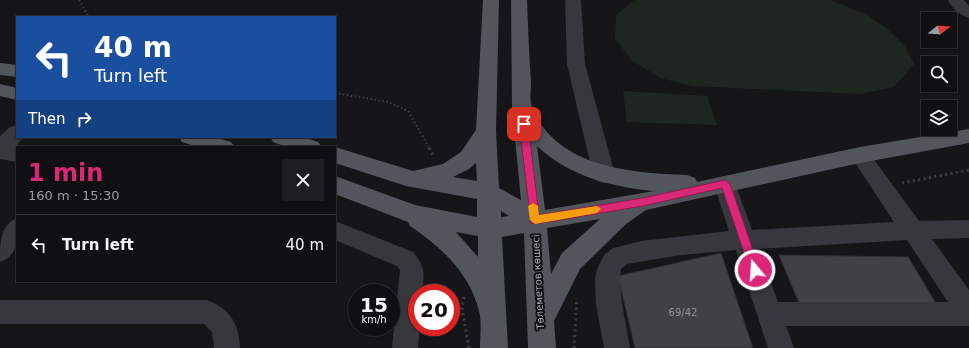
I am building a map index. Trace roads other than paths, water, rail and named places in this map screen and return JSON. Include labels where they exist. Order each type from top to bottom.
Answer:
[{"type":"main road","points":[[491,0],[486,132],[494,348]]},
{"type":"main road","name":"Төлеметов көшесі","points":[[519,0],[522,108],[535,220],[542,348]]},
{"type":"main road","points":[[0,69],[16,71]]},
{"type":"main road","points":[[0,90],[16,94]]},
{"type":"main road","points":[[522,108],[541,138],[564,157],[604,175],[648,182],[722,184]]},
{"type":"main road","points":[[406,178],[429,176],[466,160],[486,132]]},
{"type":"main road","points":[[336,185],[412,214],[490,229],[643,202],[860,155],[969,136]]},
{"type":"main road","points":[[193,138],[221,146]]},
{"type":"main road","points":[[283,138],[307,146]]},
{"type":"main road","points":[[336,155],[406,178],[488,192],[535,220]]},
{"type":"main road","points":[[541,319],[571,260],[618,218],[643,202]]},
{"type":"main road","points":[[412,214],[447,238],[469,265],[484,288],[494,320]]},
{"type":"street","points":[[573,0],[576,64],[604,175]]},
{"type":"street","points":[[956,0],[958,5],[969,13]]},
{"type":"street","points":[[16,133],[7,141],[3,153],[16,155]]},
{"type":"street","points":[[860,155],[969,312]]},
{"type":"street","points":[[722,184],[745,240],[781,348]]},
{"type":"street","points":[[0,252],[16,228]]},
{"type":"street","points":[[617,348],[607,296],[607,277],[611,263],[621,255],[745,240],[912,230],[969,229]]},
{"type":"street","points":[[336,230],[405,259],[412,268],[405,348]]},
{"type":"street","points":[[0,312],[207,312],[215,315],[221,323],[227,340],[227,348]]},
{"type":"street","points":[[769,314],[969,312]]}]
